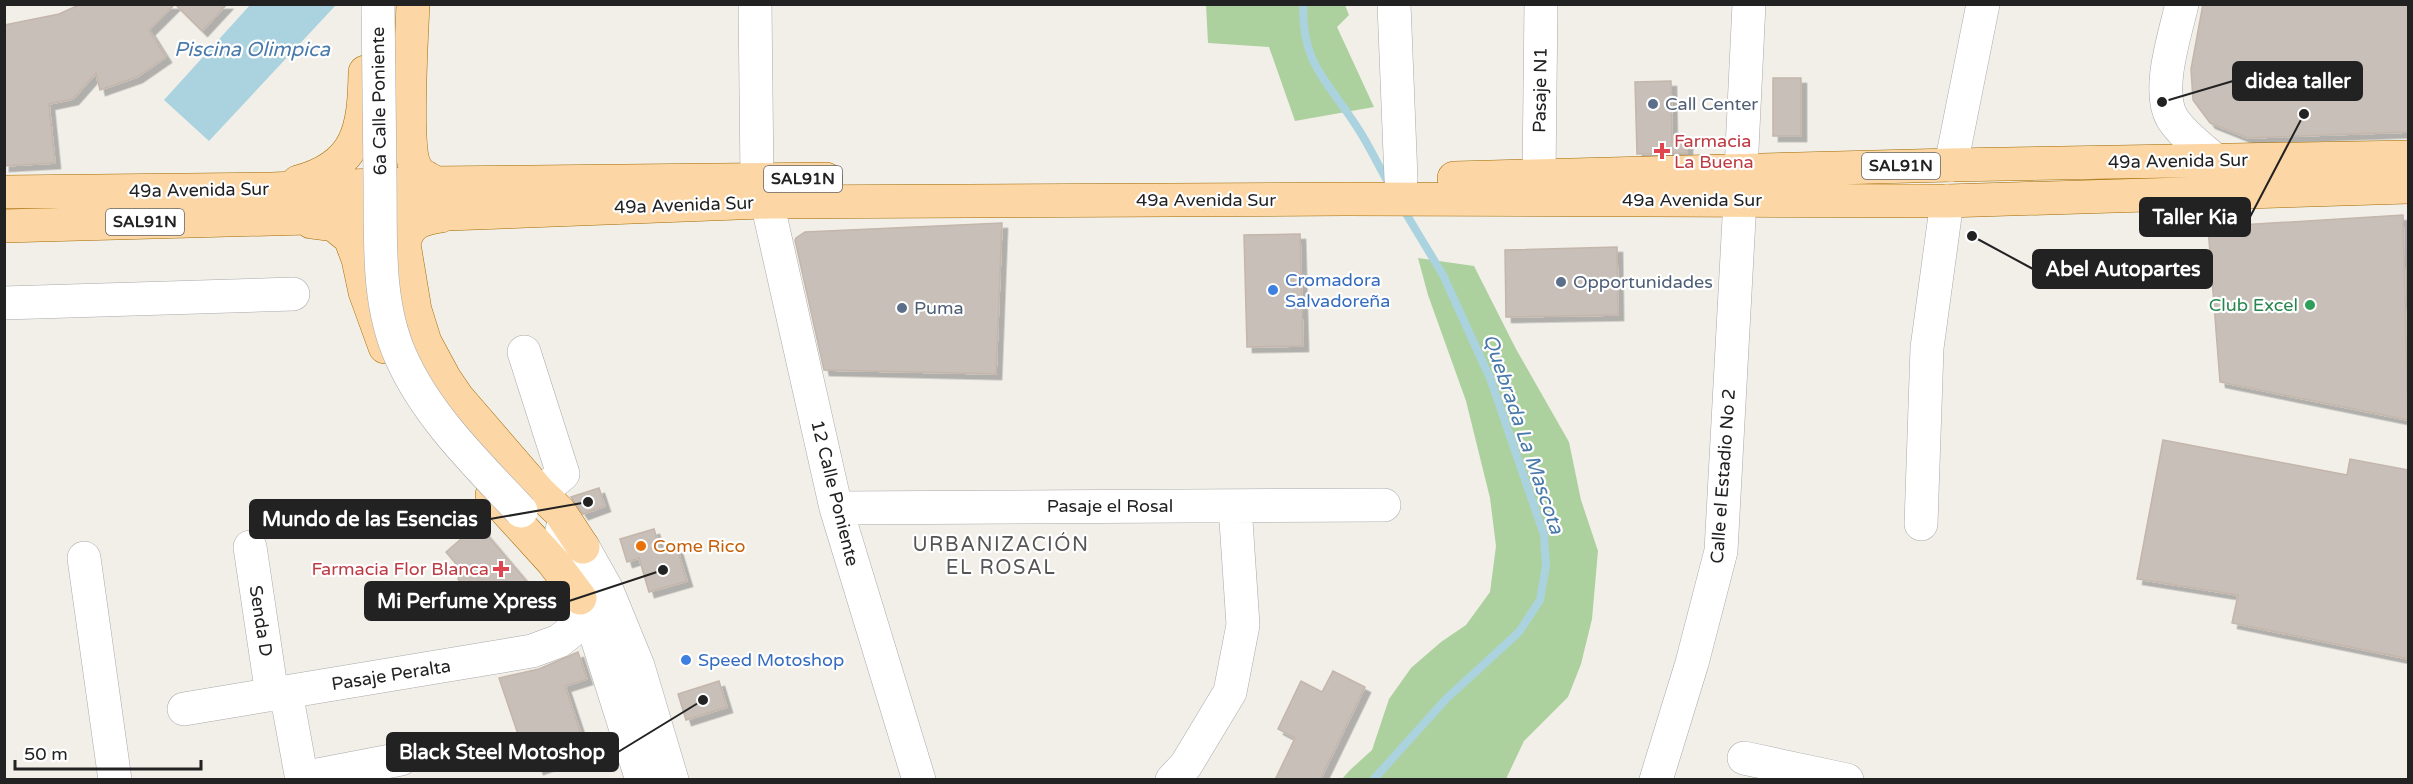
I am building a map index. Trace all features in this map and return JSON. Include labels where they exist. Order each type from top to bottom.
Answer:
[{"type":"main road","points":[[271,189],[329,171],[348,153],[358,138],[364,108],[364,4]]},
{"type":"main road","points":[[413,4],[410,129],[416,170],[436,183]]},
{"type":"main road","points":[[358,138],[373,150],[392,150],[400,145],[410,129]]},
{"type":"main road","name":"49a Avenida Sur","points":[[1405,186],[1740,185],[1951,165],[2409,157]]},
{"type":"main road","name":"49a Avenida Sur","points":[[4,192],[271,189],[436,183],[762,191],[1340,190],[1539,175],[1740,185],[1947,201],[2409,187]]},
{"type":"main road","name":"49a Avenida Sur","points":[[4,226],[460,213],[762,191]]},
{"type":"main road","points":[[460,213],[422,219],[406,233],[404,244],[406,265],[415,310],[434,362],[531,502]]},
{"type":"main road","points":[[286,218],[334,225],[350,238],[380,338],[420,408],[473,476],[554,562],[585,607]]},
{"type":"main road","points":[[358,260],[371,248],[388,247],[402,257],[406,265]]},
{"type":"street","name":"6a Calle Poniente","points":[[378,4],[388,198]]},
{"type":"street","name":"6a Calle Poniente","points":[[388,198],[398,4]]},
{"type":"street","name":"12 Calle Poniente","points":[[755,4],[762,191],[836,508],[919,780]]},
{"type":"street","points":[[1394,4],[1405,186]]},
{"type":"street","name":"Pasaje N1","points":[[1539,175],[1541,4]]},
{"type":"street","points":[[1740,185],[1749,4]]},
{"type":"street","points":[[1951,165],[1983,4]]},
{"type":"street","points":[[2182,4],[2164,90],[2172,118],[2215,160]]},
{"type":"street","name":"Calle el Estadio No 2","points":[[1656,780],[1692,663],[1721,551],[1740,185]]},
{"type":"street","points":[[388,198],[384,287],[387,312],[400,355],[415,383],[441,421],[547,518],[583,547],[606,588],[638,666],[672,780]]},
{"type":"street","points":[[1921,524],[1927,348],[1947,201]]},
{"type":"street","points":[[4,303],[293,294]]},
{"type":"street","points":[[524,352],[563,474],[531,502]]},
{"type":"street","points":[[531,502],[553,550],[585,607],[642,780]]},
{"type":"street","name":"Pasaje el Rosal","points":[[836,508],[1384,504]]},
{"type":"street","points":[[1172,780],[1186,765],[1230,692],[1242,625],[1235,506]]},
{"type":"street","name":"Senda D","points":[[250,548],[279,693],[302,779]]},
{"type":"street","points":[[84,558],[115,780]]},
{"type":"street","name":"Pasaje Peralta","points":[[184,709],[532,651],[559,641],[585,607]]},
{"type":"street","points":[[1744,758],[1847,780]]},
{"type":"street","points":[[302,779],[401,759]]},
{"type":"green space","points":[[1206,5],[1345,5],[1349,15],[1337,27],[1374,107],[1295,121],[1269,47],[1208,43]]},
{"type":"green space","points":[[1418,258],[1474,266],[1516,349],[1569,442],[1581,500],[1598,551],[1592,619],[1581,664],[1568,697],[1524,741],[1506,779],[1342,779],[1372,750],[1389,699],[1411,668],[1441,642],[1466,625],[1490,592],[1496,546],[1490,498],[1466,401],[1428,295]]},
{"type":"water","name":"Piscina Olimpica","points":[[250,5],[336,5],[209,141],[164,100]]},
{"type":"building","points":[[81,4],[175,4],[149,30],[166,57],[137,77],[100,90],[96,73],[73,99],[49,104],[55,163],[4,166],[4,25],[59,14]]},
{"type":"building","points":[[175,4],[227,4],[202,31]]},
{"type":"building","points":[[2203,4],[2409,4],[2409,132],[2248,138],[2210,123],[2193,100],[2191,69]]},
{"type":"building","points":[[1773,78],[1801,78],[1801,136],[1773,136]]},
{"type":"building","points":[[1671,81],[1672,142],[1687,142],[1687,153],[1637,154],[1635,82]]},
{"type":"building","name":"Club Excel","points":[[2403,215],[2408,420],[2220,382],[2208,227]]},
{"type":"building","name":"Puma","points":[[1002,223],[996,374],[824,370],[796,238],[805,232]]},
{"type":"building","name":"Cromadora Salvadoreña","points":[[1300,234],[1303,346],[1247,347],[1244,235]]},
{"type":"building","name":"Opportunidades","points":[[1617,247],[1618,315],[1506,317],[1505,250]]},
{"type":"building","points":[[2163,440],[2347,475],[2350,459],[2409,470],[2409,659],[2232,623],[2238,595],[2137,579]]},
{"type":"building","points":[[599,488],[605,506],[583,514],[571,497]]},
{"type":"building","points":[[478,524],[527,582],[471,593],[458,579],[462,571],[446,552]]},
{"type":"building","points":[[654,529],[661,552],[677,548],[687,581],[649,592],[639,558],[627,562],[620,539]]},
{"type":"building","points":[[578,652],[587,679],[565,686],[587,752],[538,769],[531,749],[524,752],[499,678],[539,669]]},
{"type":"building","points":[[1333,671],[1365,687],[1320,780],[1275,780],[1295,738],[1278,729],[1301,681],[1322,692]]},
{"type":"building","points":[[719,681],[727,707],[686,720],[678,694]]},
{"type":"waterway","name":"Quebrada La Mascota","points":[[1303,4],[1307,42],[1318,71],[1361,134],[1389,184]]},
{"type":"waterway","name":"Quebrada La Mascota","points":[[1373,780],[1446,699],[1519,632],[1540,600],[1546,566],[1544,535],[1490,378],[1443,275],[1402,207]]},
{"type":"place","name":"didea taller","points":[[2162,102]]},
{"type":"place","name":"Call Center","points":[[1653,104]]},
{"type":"place","name":"Taller Kia","points":[[2304,114]]},
{"type":"place","name":"Farmacia La Buena","points":[[1662,151]]},
{"type":"place","name":"Abel Autopartes","points":[[1972,236]]},
{"type":"place","name":"Opportunidades","points":[[1561,282]]},
{"type":"place","name":"Cromadora Salvadoreña","points":[[1273,290]]},
{"type":"place","name":"Club Excel","points":[[2310,305]]},
{"type":"place","name":"Puma","points":[[902,308]]},
{"type":"place","name":"Mundo de las Esencias","points":[[588,502]]},
{"type":"place","name":"Come Rico","points":[[641,546]]},
{"type":"place","name":"Farmacia Flor Blanca","points":[[501,569]]},
{"type":"place","name":"Mi Perfume Xpress","points":[[663,570]]},
{"type":"place","name":"Speed Motoshop","points":[[686,660]]},
{"type":"place","name":"Black Steel Motoshop","points":[[703,700]]},
{"type":"district","name":"URBANIZACIÓN EL ROSAL","points":[[1001,556]]}]
